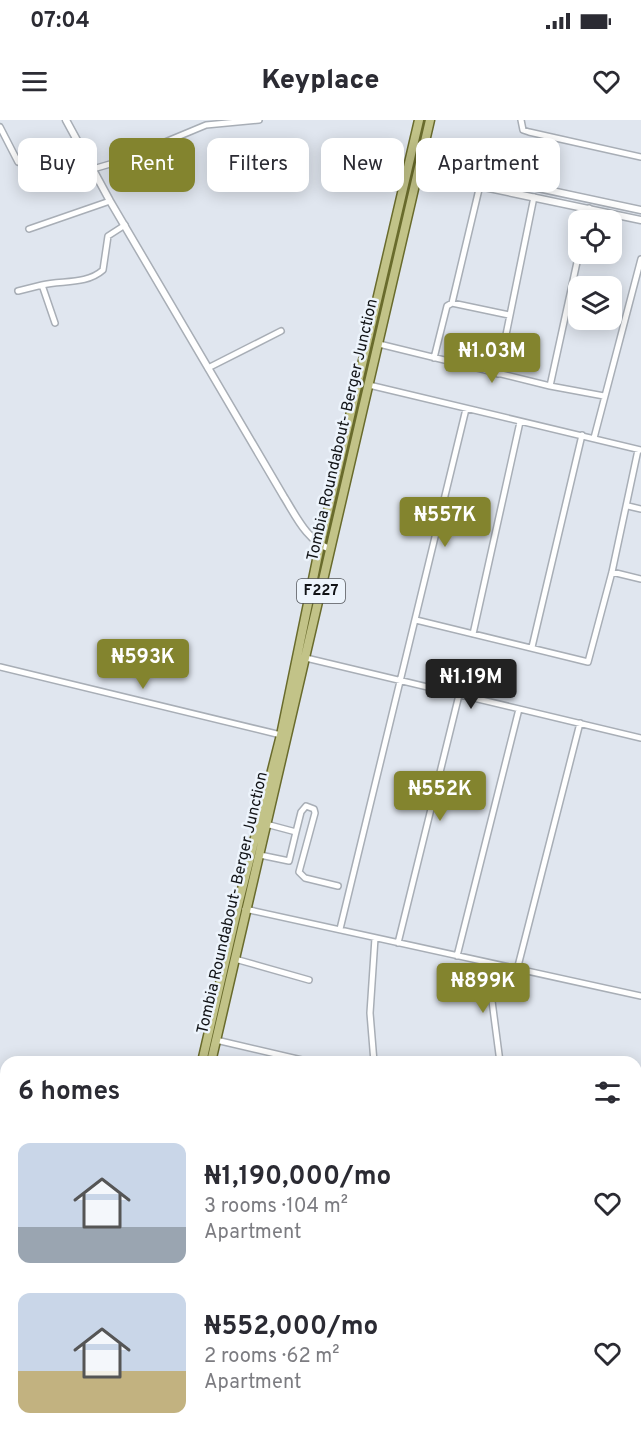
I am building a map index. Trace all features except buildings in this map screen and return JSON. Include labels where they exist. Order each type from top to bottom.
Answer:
[{"type":"main road","name":"Tombia Roundabout- Berger Junction","points":[[404,188],[419,120]]},
{"type":"main road","name":"Tombia Roundabout- Berger Junction","points":[[426,138],[430,120]]},
{"type":"main road","name":"Tombia Roundabout- Berger Junction","points":[[212,1056],[235,959],[242,908],[260,855],[416,180]]},
{"type":"main road","name":"Tombia Roundabout- Berger Junction","points":[[204,1056],[242,908],[320,545],[403,192]]},
{"type":"street","points":[[66,120],[76,138]]},
{"type":"street","points":[[97,168],[117,162],[206,125],[259,120]]},
{"type":"street","points":[[521,120],[523,130],[529,132],[641,157]]},
{"type":"street","points":[[0,127],[18,162]]},
{"type":"street","points":[[97,177],[284,497],[308,534],[320,545],[330,549]]},
{"type":"street","points":[[452,303],[478,192]]},
{"type":"street","points":[[512,192],[641,220]]},
{"type":"street","points":[[556,192],[641,210]]},
{"type":"street","points":[[498,374],[534,197]]},
{"type":"street","points":[[29,229],[110,201]]},
{"type":"street","points":[[623,216],[625,207]]},
{"type":"street","points":[[18,291],[42,285],[74,282],[98,274],[103,270],[108,236],[125,225]]},
{"type":"street","points":[[594,438],[641,259]]},
{"type":"street","points":[[550,386],[577,264]]},
{"type":"street","points":[[42,285],[55,323]]},
{"type":"street","points":[[434,358],[447,306],[452,303],[509,315]]},
{"type":"street","points":[[208,368],[280,331]]},
{"type":"street","points":[[379,344],[498,374],[604,396]]},
{"type":"street","points":[[369,386],[640,450],[612,572],[588,662],[416,620]]},
{"type":"street","points":[[340,929],[466,409]]},
{"type":"street","points":[[473,634],[520,422]]},
{"type":"street","points":[[532,647],[582,435]]},
{"type":"street","points":[[628,506],[641,509]]},
{"type":"street","points":[[612,572],[641,579]]},
{"type":"street","points":[[306,658],[641,738]]},
{"type":"street","points":[[0,667],[281,735]]},
{"type":"street","points":[[399,943],[459,695]]},
{"type":"street","points":[[457,956],[519,709]]},
{"type":"street","points":[[517,970],[580,723]]},
{"type":"street","points":[[289,861],[301,810],[306,806],[314,809],[315,813],[299,872]]},
{"type":"street","points":[[266,824],[296,832]]},
{"type":"street","points":[[260,855],[289,861],[304,878],[338,886]]},
{"type":"street","points":[[242,908],[641,996]]},
{"type":"street","points":[[374,1056],[370,1013],[375,938]]},
{"type":"street","points":[[235,959],[309,980]]},
{"type":"street","points":[[487,963],[499,1056]]},
{"type":"street","points":[[216,1040],[288,1056]]}]
